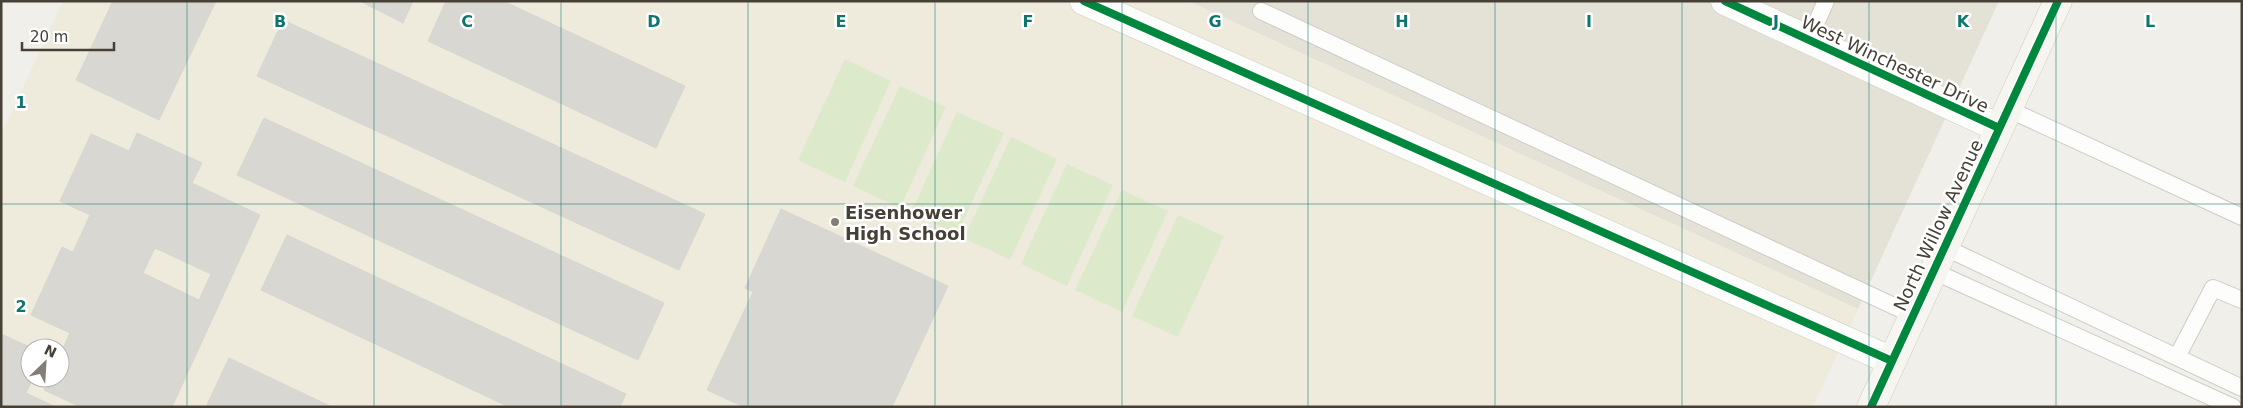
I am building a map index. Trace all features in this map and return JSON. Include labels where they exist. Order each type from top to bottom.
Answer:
[{"type":"street","points":[[1084,1],[1892,361]]},
{"type":"street","name":"West Winchester Drive","points":[[1725,1],[1808,41],[2003,119]]},
{"type":"street","name":"North Willow Avenue","points":[[1871,407],[2058,1]]},
{"type":"lane","points":[[1808,41],[1826,1]]},
{"type":"lane","points":[[1261,11],[1913,315]]},
{"type":"lane","points":[[2003,119],[2242,217]]},
{"type":"lane","points":[[1939,259],[2177,357],[2242,388]]},
{"type":"lane","points":[[1939,259],[2233,407]]},
{"type":"lane","points":[[2177,357],[2213,288],[2242,300]]},
{"type":"shaded area","name":"Eisenhower High School","points":[[63,1],[1188,1],[1858,309],[1813,407],[1,407],[1,135]]},
{"type":"shaded area","points":[[1188,1],[1999,1],[1858,309]]},
{"type":"green space","points":[[845,59],[891,81],[845,182],[798,160]]},
{"type":"green space","points":[[900,86],[946,107],[900,208],[853,186]]},
{"type":"green space","points":[[957,112],[1004,133],[957,234],[911,213]]},
{"type":"green space","points":[[1011,137],[1057,159],[1010,260],[964,238]]},
{"type":"green space","points":[[1067,164],[1113,185],[1067,286],[1021,264]]},
{"type":"green space","points":[[1122,190],[1168,211],[1122,312],[1075,290]]},
{"type":"green space","points":[[1178,215],[1224,236],[1178,337],[1132,316]]},
{"type":"building","points":[[113,1],[216,1],[159,120],[76,80]]},
{"type":"building","points":[[360,1],[413,1],[403,23]]},
{"type":"building","points":[[446,1],[503,1],[685,86],[656,148],[428,41]]},
{"type":"building","points":[[283,20],[705,214],[679,270],[257,76]]},
{"type":"building","points":[[264,118],[664,303],[638,360],[237,175]]},
{"type":"building","points":[[137,133],[202,163],[192,183],[260,215],[172,407],[81,407],[44,390],[45,388],[70,388],[70,338],[68,338],[70,333],[31,315],[62,247],[73,252],[90,215],[60,201],[91,134],[129,151]],"holes":[[[155,248],[211,274],[199,300],[143,273]]]},
{"type":"building","points":[[781,209],[948,286],[892,407],[744,407],[707,390],[753,292],[745,288]]},
{"type":"building","points":[[287,235],[626,394],[620,407],[509,407],[261,290]]},
{"type":"building","points":[[1,334],[20,343],[20,388],[28,388],[26,393],[56,407],[1,407]]},
{"type":"building","points":[[229,358],[332,407],[206,407]]},
{"type":"cycle path","points":[[1084,1],[1892,361]]},
{"type":"cycle path","points":[[1725,1],[1999,128]]},
{"type":"cycle path","points":[[1871,407],[2058,1]]},
{"type":"place","name":"Eisenhower High School","points":[[835,222]]}]
